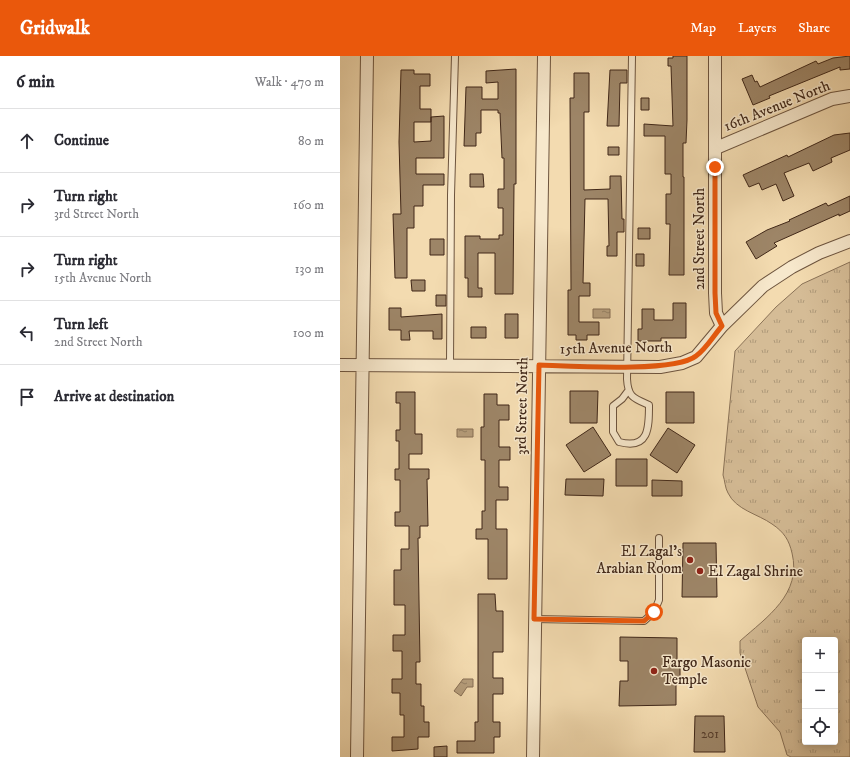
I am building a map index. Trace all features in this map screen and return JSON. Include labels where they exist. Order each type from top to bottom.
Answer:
[{"type":"street","points":[[357,757],[367,56]]},
{"type":"street","name":"3rd Street North","points":[[533,757],[544,56]]},
{"type":"street","name":"2nd Street North","points":[[715,56],[715,293],[716,313],[722,326]]},
{"type":"street","name":"16th Avenue North","points":[[716,148],[832,99],[850,96]]},
{"type":"street","name":"15th Avenue North","points":[[340,365],[539,365],[660,367],[682,363],[696,357],[722,326],[762,286],[792,267],[819,253],[850,241]]},
{"type":"lane","points":[[450,365],[455,56]]},
{"type":"lane","points":[[628,391],[635,399],[649,405],[649,430],[642,441],[630,445],[619,442],[613,432],[613,406],[622,399],[628,391],[632,56]]},
{"type":"lane","points":[[534,619],[644,621],[654,612],[659,600],[659,538]]},
{"type":"green space","points":[[850,262],[850,757],[791,757],[787,755],[780,732],[758,707],[740,653],[740,641],[771,613],[787,593],[792,581],[794,568],[791,548],[783,533],[766,520],[736,504],[727,491],[723,475],[735,351],[776,307],[802,284]]},
{"type":"water","points":[[593,309],[610,309],[610,318],[593,318]]},
{"type":"water","points":[[457,429],[473,429],[473,437],[457,437]]},
{"type":"water","points":[[463,679],[473,679],[473,687],[467,687],[461,696],[454,691]]},
{"type":"building","points":[[673,56],[687,56],[686,143],[683,143],[684,275],[669,275],[670,224],[666,224],[666,194],[671,194],[671,174],[665,174],[665,136],[644,136],[644,124],[673,126],[671,66],[668,66],[668,58],[673,58]]},
{"type":"building","points":[[850,56],[850,69],[840,70],[840,67],[769,96],[770,98],[753,105],[742,79],[752,75],[755,82],[757,81],[760,87],[816,61],[818,64],[833,58]]},
{"type":"building","points":[[516,69],[516,184],[514,184],[513,294],[495,294],[495,253],[478,253],[478,288],[482,288],[482,297],[468,297],[468,278],[465,278],[465,236],[480,236],[480,239],[499,239],[499,235],[503,235],[503,208],[498,208],[498,189],[504,189],[504,158],[502,158],[500,113],[498,113],[498,110],[481,110],[481,133],[476,133],[476,146],[464,146],[466,87],[482,87],[482,99],[498,99],[498,82],[486,83],[486,71]]},
{"type":"building","points":[[401,70],[414,70],[414,74],[430,74],[430,86],[420,86],[420,109],[431,109],[431,117],[444,116],[444,158],[416,158],[416,174],[444,174],[444,185],[423,185],[423,206],[414,206],[414,228],[407,228],[407,278],[395,278],[393,214],[401,214],[399,142]],"holes":[[[414,122],[431,122],[431,141],[414,142]]]},
{"type":"building","points":[[610,70],[627,70],[627,83],[620,83],[619,126],[607,126]]},
{"type":"building","points":[[574,73],[589,73],[589,112],[584,112],[584,190],[610,189],[610,176],[621,176],[622,219],[624,219],[624,232],[617,232],[617,256],[607,256],[607,246],[609,246],[608,199],[585,199],[583,283],[590,283],[590,296],[579,296],[579,322],[599,322],[599,335],[587,335],[587,340],[576,340],[576,335],[568,335],[568,290],[571,290],[570,98],[574,98]]},
{"type":"building","points":[[641,98],[649,98],[649,110],[641,110]]},
{"type":"building","points":[[850,133],[850,150],[831,158],[832,162],[813,171],[809,163],[784,173],[794,196],[783,201],[776,184],[762,190],[759,183],[749,187],[743,175],[787,155],[788,157],[834,135]]},
{"type":"building","points":[[608,147],[619,147],[619,155],[608,155]]},
{"type":"building","points":[[470,174],[483,174],[484,187],[470,187]]},
{"type":"building","points":[[850,196],[850,211],[839,216],[839,214],[774,243],[777,246],[756,259],[746,242],[767,230],[790,221],[789,220],[826,203],[828,206]]},
{"type":"building","points":[[638,228],[650,228],[650,239],[638,239]]},
{"type":"building","points":[[430,239],[444,239],[444,255],[430,255]]},
{"type":"building","points":[[636,254],[644,254],[644,266],[636,266]]},
{"type":"building","points":[[411,280],[425,280],[425,291],[412,291]]},
{"type":"building","points":[[436,295],[446,295],[446,306],[436,306]]},
{"type":"building","points":[[673,303],[686,303],[686,338],[661,338],[661,341],[638,341],[638,329],[642,329],[642,309],[654,309],[654,320],[673,320]]},
{"type":"building","points":[[389,308],[401,308],[401,317],[442,314],[442,339],[433,339],[433,331],[409,331],[410,340],[401,340],[401,330],[389,330]]},
{"type":"building","points":[[505,314],[518,314],[518,338],[505,338]]},
{"type":"building","points":[[471,327],[486,327],[486,338],[471,338]]},
{"type":"building","points":[[570,391],[598,391],[597,423],[570,423]]},
{"type":"building","points":[[396,392],[415,392],[415,434],[422,434],[422,454],[409,454],[409,469],[429,469],[429,479],[427,479],[428,526],[420,526],[420,538],[418,538],[420,662],[416,662],[416,684],[421,684],[421,706],[424,706],[424,722],[429,722],[429,737],[418,737],[418,749],[392,751],[392,737],[404,737],[404,715],[400,715],[400,693],[392,693],[392,679],[402,679],[402,651],[393,651],[393,635],[405,635],[405,605],[394,605],[394,570],[401,570],[401,549],[409,549],[409,526],[395,526],[395,512],[400,512],[400,480],[395,480],[395,469],[399,469],[399,441],[396,441],[396,430],[400,430],[400,403],[396,403]]},
{"type":"building","points":[[666,392],[694,392],[694,423],[666,423]]},
{"type":"building","points":[[484,394],[497,394],[497,405],[509,405],[509,420],[499,420],[499,447],[510,447],[510,460],[499,460],[499,487],[508,487],[508,500],[496,500],[496,529],[507,529],[507,579],[488,579],[488,539],[476,539],[476,529],[482,529],[482,511],[485,511],[485,460],[481,460],[481,427],[484,427]]},
{"type":"building","points":[[593,427],[611,455],[584,472],[566,445]]},
{"type":"building","points":[[668,428],[695,445],[677,473],[650,455]]},
{"type":"building","points":[[616,459],[647,459],[647,486],[616,486]]},
{"type":"building","points":[[566,479],[604,479],[603,496],[565,495]]},
{"type":"building","points":[[652,480],[682,481],[682,496],[652,496]]},
{"type":"building","name":"El Zagal Shrine","points":[[683,543],[716,543],[717,597],[682,597]]},
{"type":"building","points":[[478,594],[495,594],[496,611],[503,611],[503,652],[493,652],[493,678],[503,678],[503,694],[493,694],[493,722],[500,722],[500,737],[494,737],[494,753],[457,753],[457,741],[475,741],[475,722],[478,722]]},
{"type":"building","name":"Fargo Masonic Temple","points":[[620,637],[677,638],[677,660],[680,660],[680,683],[676,683],[676,705],[619,706],[620,681],[628,681],[628,661],[620,661]]},
{"type":"building","points":[[695,716],[724,716],[725,752],[694,752]]},
{"type":"building","points":[[447,746],[447,757],[434,757],[434,747]]},
{"type":"place","name":"El Zagal's Arabian Room","points":[[690,560]]},
{"type":"place","name":"El Zagal Shrine","points":[[700,571]]},
{"type":"place","name":"Fargo Masonic Temple","points":[[654,671]]},
{"type":"route","points":[[654,612],[644,621],[534,619],[539,365],[660,367],[682,363],[696,357],[722,326],[716,313],[715,293],[715,167]]}]
